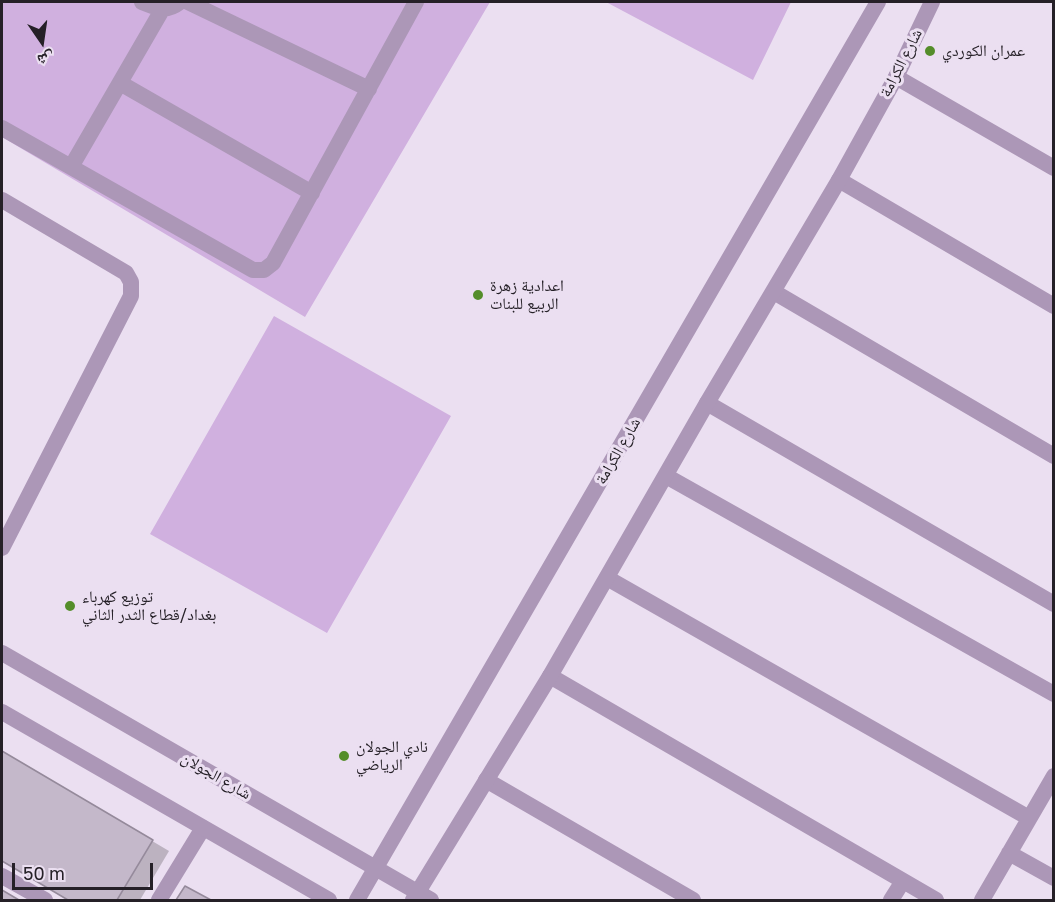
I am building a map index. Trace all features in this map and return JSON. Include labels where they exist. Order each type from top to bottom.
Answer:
[{"type":"street","points":[[142,2],[162,10],[180,2]]},
{"type":"street","points":[[188,2],[369,89]]},
{"type":"street","points":[[2,128],[253,270],[264,270],[273,264],[416,2]]},
{"type":"street","name":"شارع الكرامة","points":[[357,900],[878,2]]},
{"type":"street","name":"شارع الكرامة","points":[[421,898],[486,780],[840,180],[896,77],[932,2]]},
{"type":"street","points":[[71,167],[162,10]]},
{"type":"street","points":[[896,77],[1053,168]]},
{"type":"street","points":[[120,82],[312,193]]},
{"type":"street","points":[[840,180],[1053,306]]},
{"type":"street","points":[[2,549],[131,296],[131,282],[126,273],[4,207]]},
{"type":"street","points":[[774,292],[1053,456]]},
{"type":"street","points":[[707,403],[1053,604]]},
{"type":"street","points":[[666,476],[1053,694]]},
{"type":"street","points":[[607,578],[1029,818]]},
{"type":"street","name":"شارع الجولان","points":[[2,653],[376,868],[421,898]]},
{"type":"street","points":[[549,676],[936,900]]},
{"type":"street","points":[[2,712],[329,900]]},
{"type":"street","points":[[982,900],[1053,776]]},
{"type":"street","points":[[486,780],[693,900]]},
{"type":"street","points":[[159,900],[204,828]]},
{"type":"street","points":[[1009,853],[1053,878]]},
{"type":"street","points":[[2,876],[45,900]]},
{"type":"street","points":[[891,900],[903,881]]},
{"type":"shaded area","points":[[2,2],[490,2],[305,317],[2,137]]},
{"type":"shaded area","points":[[606,2],[791,2],[753,80]]},
{"type":"shaded area","points":[[274,316],[451,416],[327,633],[150,534]]},
{"type":"building","points":[[2,751],[153,840],[117,900],[68,900],[2,861]]},
{"type":"building","points":[[185,886],[211,900],[176,900]]},
{"type":"building","points":[[2,890],[19,900],[2,900]]},
{"type":"place","name":"عمران الكوردي","points":[[930,51]]},
{"type":"place","name":"اعدادية زهرة الربيع للبنات","points":[[478,295]]},
{"type":"place","name":"توزيع كهرباء بغداد/قطاع الثدر الثاني","points":[[70,606]]},
{"type":"place","name":"نادي الجولان الرياضي","points":[[344,756]]}]
